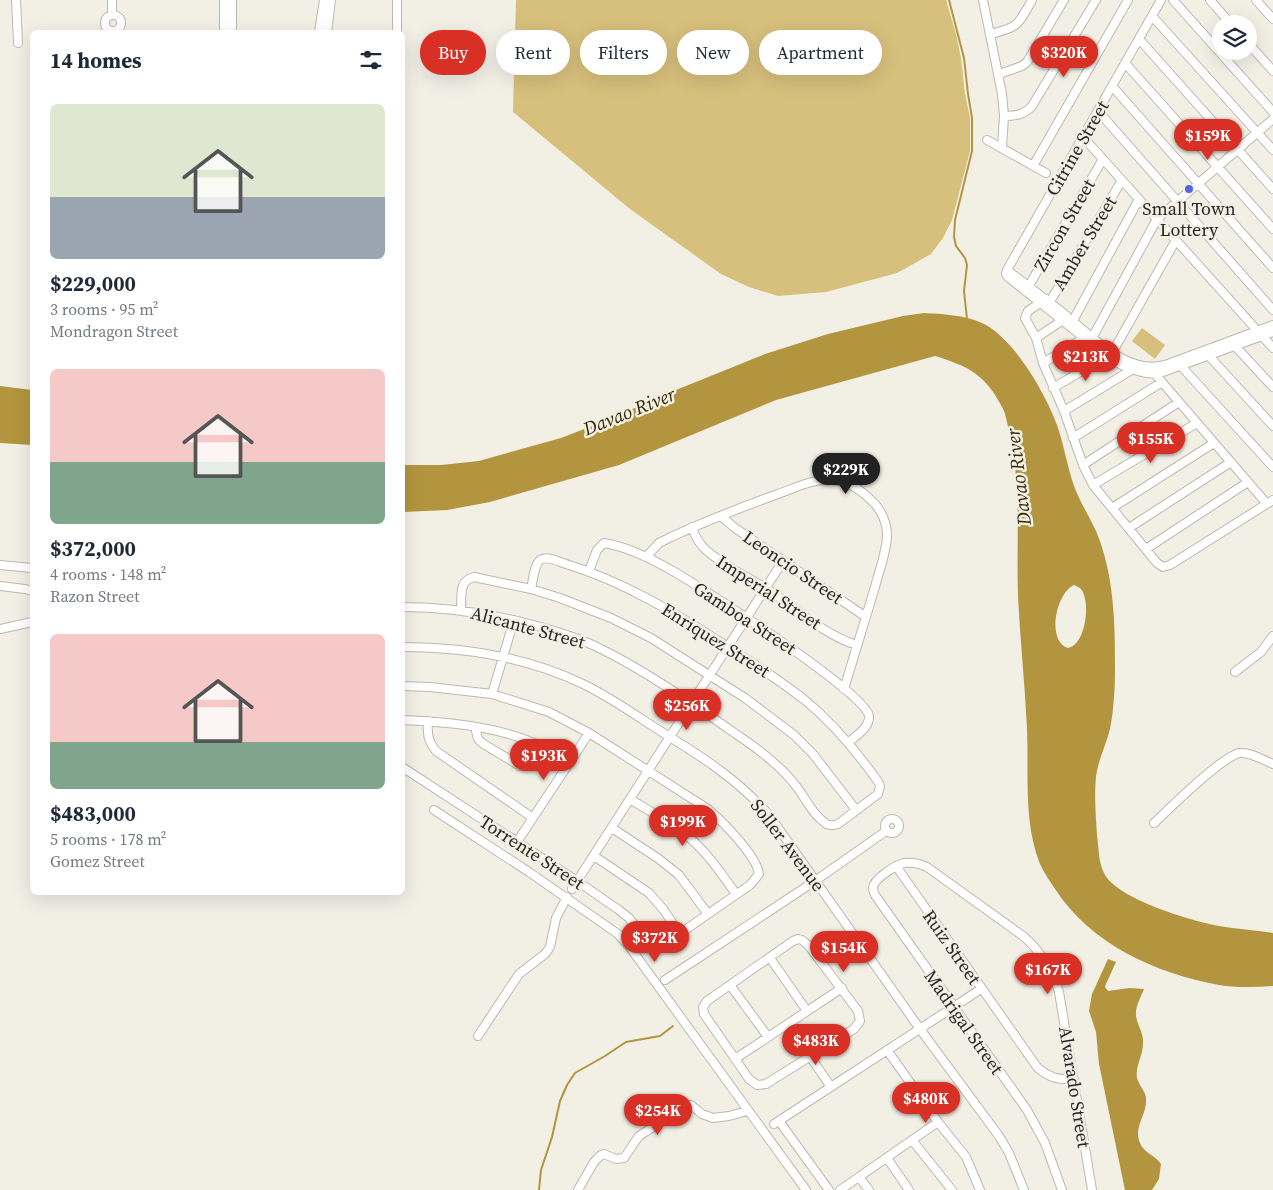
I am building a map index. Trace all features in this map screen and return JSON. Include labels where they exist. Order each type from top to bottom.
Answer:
[{"type":"street","points":[[16,0],[18,43]]},
{"type":"street","points":[[112,0],[112,15]]},
{"type":"street","points":[[224,0],[224,30]]},
{"type":"street","points":[[232,0],[232,30]]},
{"type":"street","points":[[319,30],[324,0]]},
{"type":"street","points":[[327,30],[331,0]]},
{"type":"street","points":[[397,0],[397,30]]},
{"type":"street","points":[[990,34],[1012,28],[1021,19],[1032,0]]},
{"type":"street","points":[[999,74],[1022,66],[1027,62],[1064,0]]},
{"type":"street","points":[[1004,116],[1020,115],[1027,112],[1032,106],[1096,0]]},
{"type":"street","points":[[1034,166],[1128,0]]},
{"type":"street","name":"Citrine Street","points":[[1027,289],[1007,270],[1161,0]]},
{"type":"street","points":[[1173,0],[1273,112]]},
{"type":"street","points":[[1210,0],[1223,15]]},
{"type":"street","points":[[1256,0],[1273,19]]},
{"type":"street","points":[[985,1],[999,74],[1004,116],[1002,148]]},
{"type":"street","points":[[1152,16],[1273,150]]},
{"type":"street","points":[[1139,39],[1273,189]]},
{"type":"street","points":[[1257,53],[1273,71]]},
{"type":"street","points":[[1125,63],[1273,229]]},
{"type":"street","points":[[1112,86],[1273,268]]},
{"type":"street","points":[[1098,111],[1273,310]]},
{"type":"street","points":[[1043,363],[1089,338],[1157,219],[1273,119]]},
{"type":"street","points":[[1083,137],[1273,348]]},
{"type":"street","points":[[986,140],[1046,172]]},
{"type":"street","name":"Zircon Street","points":[[1027,289],[1103,159]]},
{"type":"street","name":"Amber Street","points":[[1046,303],[1122,180]]},
{"type":"street","points":[[1036,338],[1068,321],[1139,200]]},
{"type":"street","points":[[1053,388],[1109,355],[1176,240]]},
{"type":"street","points":[[1027,289],[1116,362],[1133,369],[1156,374],[1235,346],[1273,325]]},
{"type":"street","points":[[1046,303],[1025,315],[1025,319],[1036,338],[1043,363],[1064,411],[1083,465],[1093,486],[1157,563],[1163,567],[1170,565],[1270,502],[1248,482],[1156,374]]},
{"type":"street","points":[[1109,355],[1156,368],[1259,333],[1273,332]]},
{"type":"street","points":[[1235,346],[1273,387]]},
{"type":"street","points":[[1209,356],[1273,426]]},
{"type":"street","points":[[1181,366],[1273,467]]},
{"type":"street","points":[[1064,411],[1133,369]]},
{"type":"street","points":[[1073,438],[1162,382]]},
{"type":"street","points":[[1083,465],[1180,402]]},
{"type":"street","points":[[1093,486],[1197,423]]},
{"type":"street","points":[[1112,508],[1214,442]]},
{"type":"street","points":[[1129,528],[1231,462]]},
{"type":"street","points":[[646,557],[659,543],[721,516],[799,486],[822,480],[853,485],[875,504],[882,515],[887,536],[880,570],[844,689]]},
{"type":"street","points":[[1146,549],[1248,482]]},
{"type":"street","name":"Leoncio Street","points":[[721,516],[729,524],[866,617]]},
{"type":"street","name":"Imperial Street","points":[[692,528],[698,542],[729,567],[766,588],[833,634],[857,645]]},
{"type":"street","name":"Gamboa Street","points":[[589,571],[597,550],[604,543],[613,544],[646,557],[678,574],[746,618],[804,657],[844,689],[868,712],[870,718],[868,723],[849,742]]},
{"type":"street","name":"Enriquez Street","points":[[532,588],[537,564],[545,558],[589,571],[656,603],[766,671],[807,702],[849,742],[879,783],[879,790],[874,798],[856,810]]},
{"type":"street","points":[[572,889],[783,561]]},
{"type":"street","points":[[0,565],[30,568]]},
{"type":"street","points":[[460,610],[462,588],[467,579],[474,577],[532,588],[629,626],[745,698],[794,735],[813,754],[856,810]]},
{"type":"street","points":[[0,586],[30,591]]},
{"type":"street","name":"Alicante Street","points":[[405,607],[460,610],[514,620],[565,634],[594,645],[654,679],[737,734],[767,757],[796,785],[817,816],[829,825],[838,824],[856,810]]},
{"type":"street","points":[[492,694],[514,620]]},
{"type":"street","points":[[0,629],[30,622]]},
{"type":"street","points":[[1235,672],[1262,652],[1273,636]]},
{"type":"street","name":"Soller Avenue","points":[[405,647],[460,650],[504,657],[544,668],[584,684],[725,773],[754,798],[769,815],[920,1029],[999,1136],[1009,1153],[1024,1190]]},
{"type":"street","points":[[405,686],[492,694],[549,712],[589,733],[694,799],[723,822],[758,867],[759,874],[754,881],[680,934],[663,909],[649,893],[594,856]]},
{"type":"street","points":[[405,720],[475,727],[512,735],[539,745],[570,761]]},
{"type":"street","points":[[428,721],[427,734],[436,751],[533,818]]},
{"type":"street","points":[[475,727],[478,739],[482,743],[520,766],[528,761],[539,745]]},
{"type":"street","points":[[517,842],[589,733]]},
{"type":"street","points":[[1154,823],[1194,785],[1232,756],[1242,753],[1273,764]]},
{"type":"street","name":"Torrente Street","points":[[405,769],[577,881],[629,918],[653,947],[662,946],[680,934]]},
{"type":"street","points":[[630,799],[692,840],[714,864],[736,894]]},
{"type":"street","points":[[434,810],[567,897],[611,928],[624,940],[806,1190]]},
{"type":"street","points":[[612,828],[654,855],[679,875],[708,914]]},
{"type":"street","points":[[665,980],[815,881],[886,831]]},
{"type":"street","name":"Alvarado Street","points":[[896,866],[918,863],[927,867],[1023,936],[1035,948],[1052,973],[1059,992],[1092,1190]]},
{"type":"street","name":"Ruiz Street","points":[[896,866],[1037,1067],[1049,1077],[1055,1079],[1074,1079]]},
{"type":"street","name":"Madrigal Street","points":[[896,866],[874,883],[874,892],[1027,1110],[1045,1143],[1062,1190]]},
{"type":"street","points":[[478,1036],[519,974],[550,948],[556,918],[567,897]]},
{"type":"street","points":[[802,940],[810,946],[842,988],[858,1011],[860,1021],[854,1029],[762,1085],[757,1085],[749,1079],[703,1011],[704,1004],[770,958],[793,941],[802,940]]},
{"type":"street","points":[[770,958],[807,1011]]},
{"type":"street","points":[[730,986],[768,1037]]},
{"type":"street","points":[[735,1058],[842,988]]},
{"type":"street","points":[[829,1190],[776,1123],[981,989]]},
{"type":"street","points":[[788,1024],[831,1087]]},
{"type":"street","points":[[887,1050],[938,1122],[966,1157],[980,1190]]},
{"type":"street","points":[[578,1190],[598,1158],[604,1154],[616,1159],[624,1158],[639,1136],[667,1118],[682,1105],[691,1105],[702,1114],[713,1118],[747,1111]]},
{"type":"street","points":[[840,1190],[938,1122]]},
{"type":"street","points":[[912,1140],[952,1190]]},
{"type":"street","points":[[887,1158],[910,1190]]},
{"type":"street","points":[[859,1177],[869,1190]]},
{"type":"shaded area","points":[[516,0],[946,0],[961,58],[970,118],[970,151],[952,220],[943,238],[931,254],[897,273],[826,292],[778,296],[749,287],[721,274],[630,209],[513,112],[514,75],[570,75],[570,30],[515,30]]},
{"type":"shaded area","points":[[1142,328],[1165,345],[1155,359],[1132,341]]},
{"type":"water","name":"Davao River","points":[[924,313],[953,315],[975,320],[994,330],[1005,340],[1027,368],[1052,412],[1074,486],[1102,547],[1110,581],[1114,615],[1115,650],[1113,706],[1108,735],[1098,765],[1095,784],[1097,836],[1102,868],[1111,883],[1123,892],[1174,914],[1219,926],[1273,933],[1273,986],[1232,987],[1195,980],[1172,973],[1127,954],[1087,926],[1070,909],[1040,864],[1031,831],[1029,814],[1027,729],[1018,596],[1018,513],[1013,451],[1005,416],[996,396],[982,379],[966,368],[935,356],[776,400],[619,465],[490,502],[447,510],[405,512],[405,465],[441,465],[479,461],[561,438],[765,354],[828,334],[903,316]],"holes":[[[1074,585],[1081,589],[1086,603],[1085,622],[1079,639],[1068,648],[1061,644],[1057,636],[1055,627],[1058,607],[1062,597]]]},
{"type":"water","points":[[0,386],[30,390],[30,445],[0,443]]},
{"type":"water","points":[[1108,959],[1116,962],[1105,987],[1108,991],[1129,988],[1144,989],[1136,1012],[1143,1040],[1137,1078],[1146,1099],[1138,1137],[1144,1149],[1161,1164],[1159,1179],[1152,1190],[1125,1190],[1099,1064],[1096,1032],[1089,1011],[1092,994]]},
{"type":"waterway","points":[[949,0],[964,58],[972,118],[972,151],[955,220],[954,237],[956,246],[965,258],[967,265],[964,291],[967,319]]},
{"type":"waterway","points":[[539,1190],[541,1170],[552,1137],[560,1101],[575,1073],[626,1042],[660,1036],[673,1026]]},
{"type":"place","name":"Small Town Lottery","points":[[1189,189]]}]
